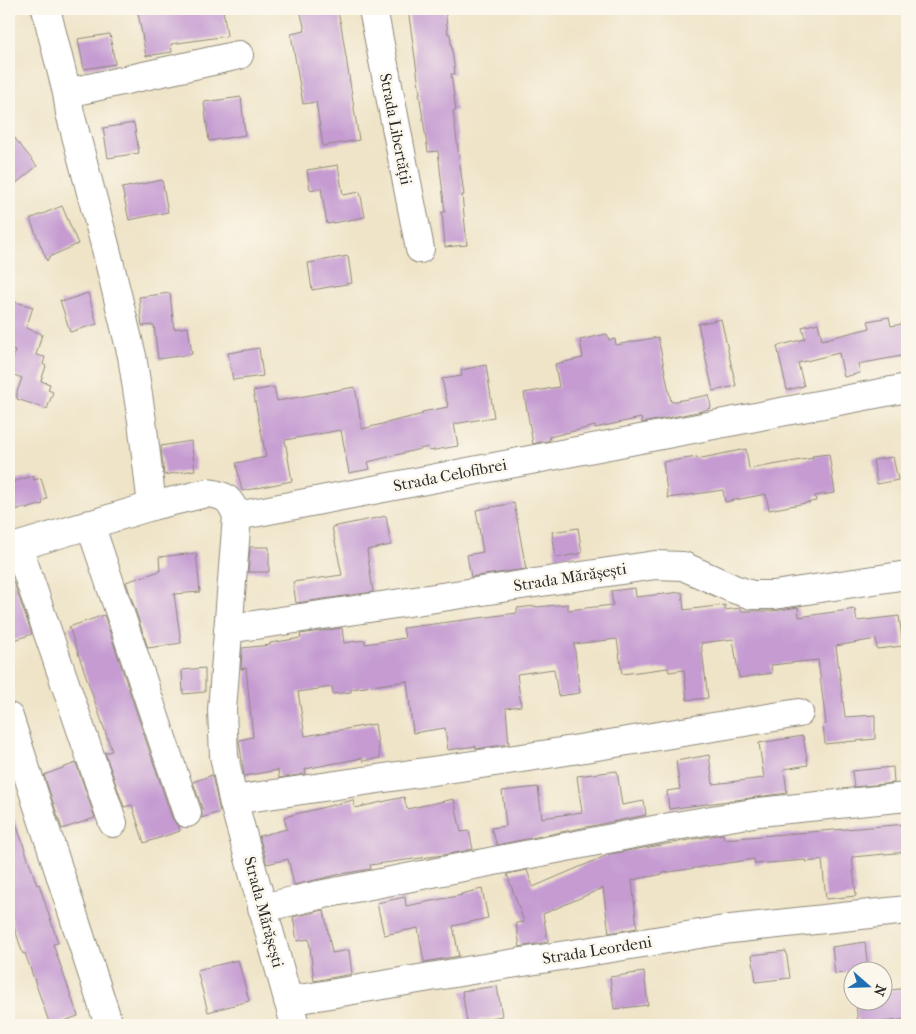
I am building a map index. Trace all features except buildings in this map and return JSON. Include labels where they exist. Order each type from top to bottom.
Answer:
[{"type":"street","points":[[46,9],[70,114],[132,356],[152,506]]},
{"type":"street","name":"Strada Libertății","points":[[374,9],[420,249]]},
{"type":"street","points":[[66,93],[239,55]]},
{"type":"street","name":"Strada Celofibrei","points":[[237,516],[907,388]]},
{"type":"street","points":[[113,823],[14,548],[152,506],[208,493],[225,497],[231,503],[237,516]]},
{"type":"street","name":"Strada Mărășești","points":[[237,516],[222,710],[222,736],[227,776],[291,1013]]},
{"type":"street","points":[[90,524],[188,813]]},
{"type":"street","name":"Strada Mărășești","points":[[228,629],[655,565],[683,566],[752,595],[774,595],[907,575]]},
{"type":"street","points":[[233,800],[542,755],[799,713]]},
{"type":"street","points":[[9,717],[109,1025]]},
{"type":"street","points":[[262,908],[319,895],[664,828],[759,812],[907,797]]},
{"type":"street","name":"Strada Leordeni","points":[[291,1013],[472,970],[731,929],[907,910]]}]
